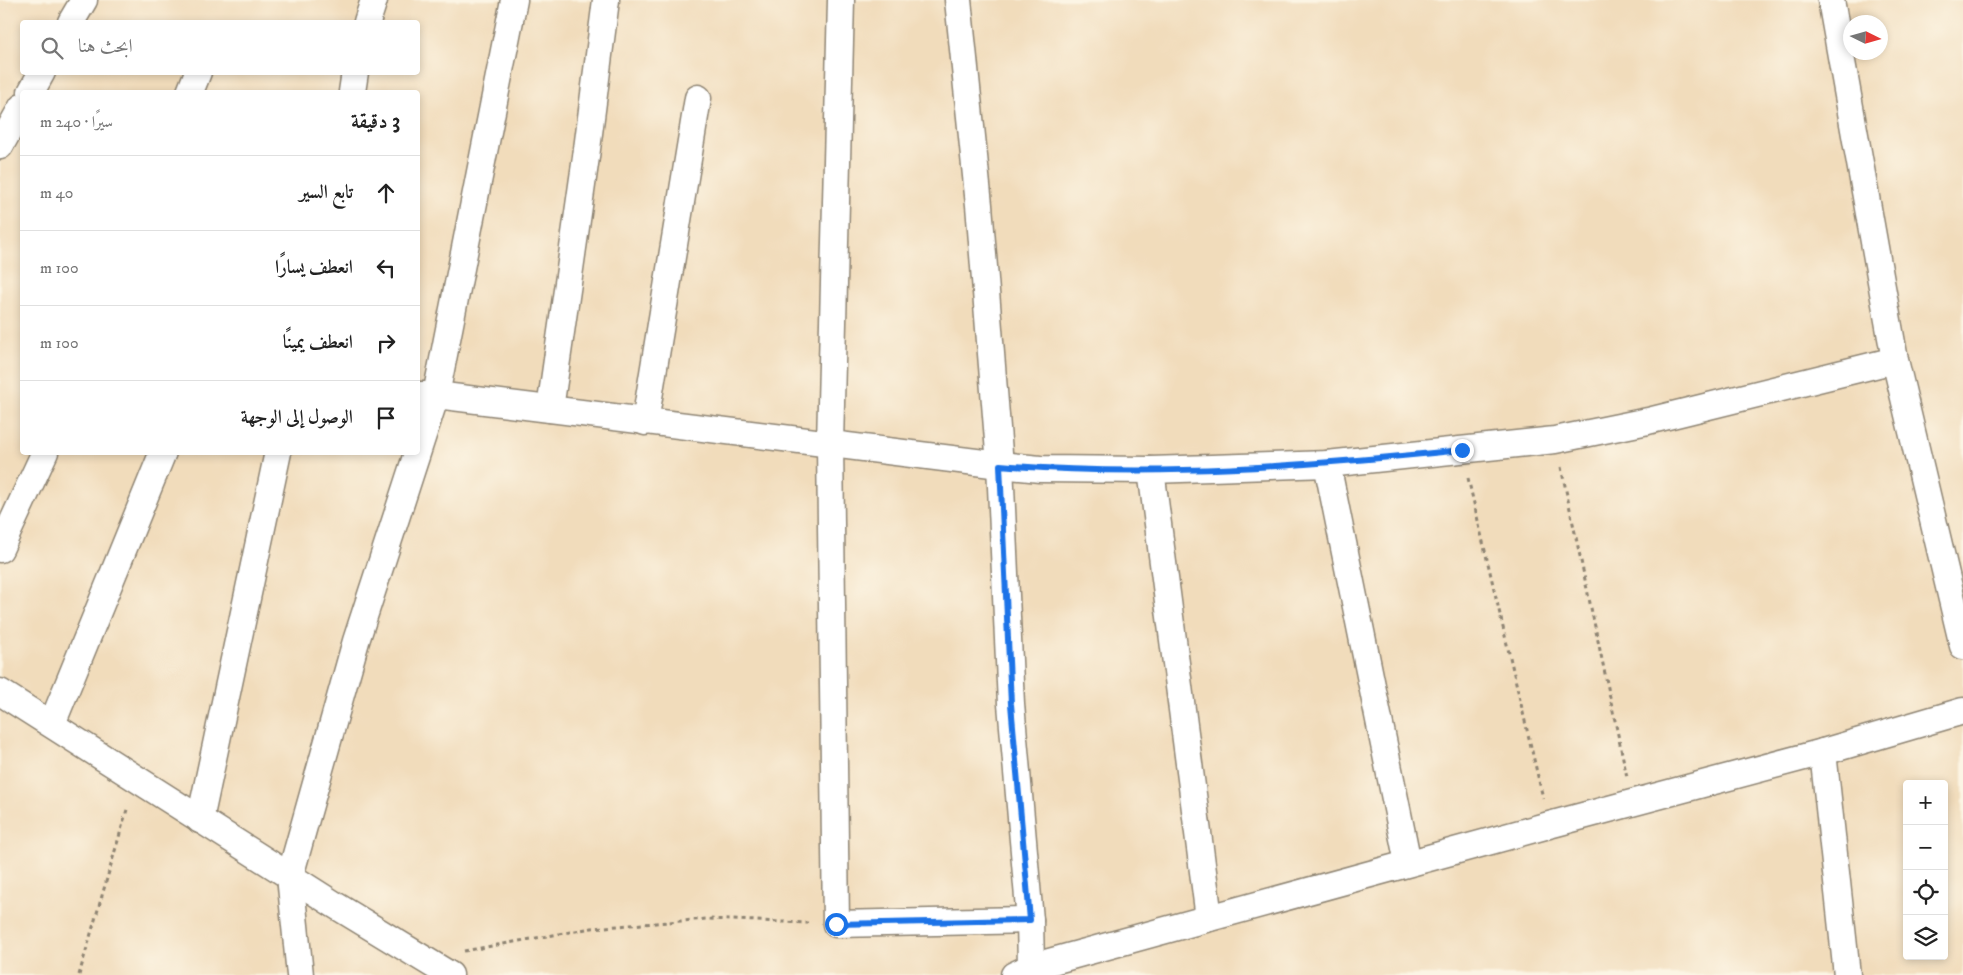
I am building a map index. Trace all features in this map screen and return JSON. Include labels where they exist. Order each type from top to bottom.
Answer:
[{"type":"street","points":[[72,20],[84,0]]},
{"type":"street","points":[[368,20],[374,0]]},
{"type":"street","points":[[420,419],[427,395],[514,0]]},
{"type":"street","points":[[550,409],[606,0]]},
{"type":"street","points":[[841,0],[830,444],[836,924],[1030,920]]},
{"type":"street","points":[[958,0],[979,205],[1000,465],[1011,704],[1030,920],[1022,971],[1549,825],[1824,752],[1963,711]]},
{"type":"street","points":[[1831,0],[1895,360],[1963,646]]},
{"type":"street","points":[[32,90],[40,75]]},
{"type":"street","points":[[191,90],[197,75]]},
{"type":"street","points":[[352,90],[355,75]]},
{"type":"street","points":[[645,422],[698,98]]},
{"type":"street","points":[[0,146],[20,111]]},
{"type":"street","points":[[427,395],[1000,465],[1040,468],[1151,470],[1327,464],[1555,440],[1648,421],[1895,360]]},
{"type":"street","points":[[0,548],[44,455]]},
{"type":"street","points":[[52,724],[161,455]]},
{"type":"street","points":[[200,820],[277,455]]},
{"type":"street","points":[[300,975],[290,876],[410,455]]},
{"type":"street","points":[[1327,464],[1408,864]]},
{"type":"street","points":[[1151,470],[1209,918]]},
{"type":"street","points":[[0,692],[200,820],[450,975]]},
{"type":"street","points":[[1824,752],[1847,975]]},
{"type":"path","points":[[1555,440],[1632,803]]},
{"type":"path","points":[[1462,450],[1549,825]]},
{"type":"path","points":[[79,975],[135,779]]},
{"type":"path","points":[[425,958],[592,928],[707,919],[836,924]]},
{"type":"route","points":[[836,924],[1030,920],[1011,704],[1000,465],[1040,468],[1151,470],[1327,464],[1462,450]]}]
